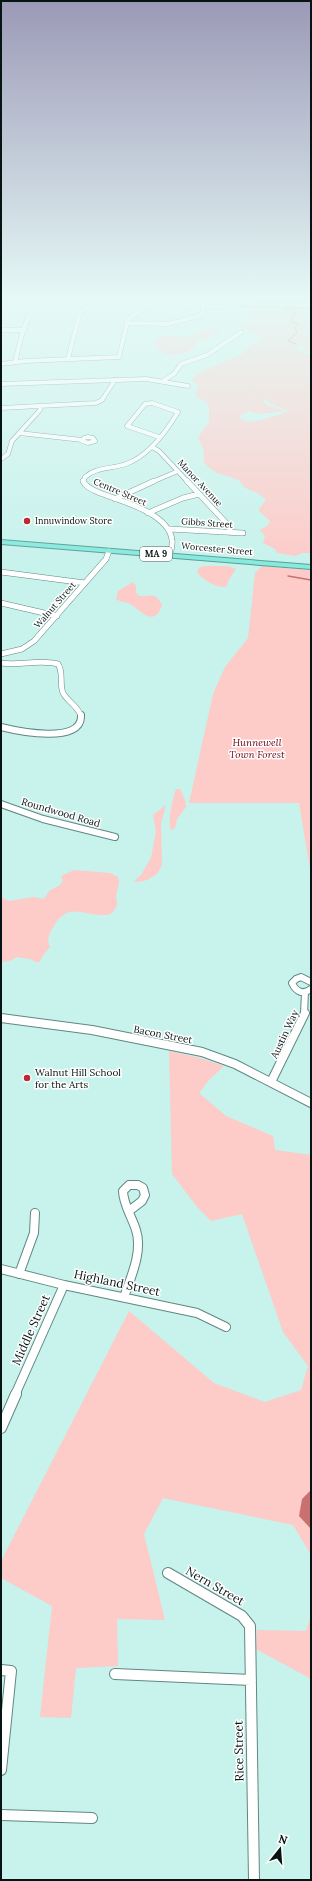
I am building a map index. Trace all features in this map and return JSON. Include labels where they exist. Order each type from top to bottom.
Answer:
[{"type":"highway","name":"Worcester Street","points":[[1,538],[311,563]]},
{"type":"highway","name":"Worcester Street","points":[[1,542],[311,567]]},
{"type":"street","points":[[1,408],[89,404],[98,402],[110,387]]},
{"type":"street","name":"Centre Street","points":[[160,437],[127,426],[145,404],[152,403],[178,411],[178,413],[160,437],[152,447],[132,462],[121,466],[95,471],[84,477],[83,482],[87,487],[148,513],[159,519],[170,529]]},
{"type":"street","points":[[1,459],[8,454],[11,442],[40,410],[40,406]]},
{"type":"street","points":[[19,433],[82,440]]},
{"type":"street","name":"Manor Avenue","points":[[152,447],[158,450],[229,526],[231,533]]},
{"type":"street","points":[[115,499],[178,471]]},
{"type":"street","points":[[148,513],[182,498],[199,494]]},
{"type":"street","points":[[170,529],[173,539],[172,552]]},
{"type":"street","name":"Gibbs Street","points":[[170,529],[243,533]]},
{"type":"street","name":"Walnut Street","points":[[1,654],[30,644],[57,616],[106,559],[109,551]]},
{"type":"street","points":[[1,572],[85,583]]},
{"type":"street","points":[[1,603],[57,616]]},
{"type":"street","points":[[1,663],[20,665],[44,661],[58,664],[61,670],[62,691],[81,713],[82,718],[73,729],[59,733],[27,732],[1,727]]},
{"type":"street","name":"Roundwood Road","points":[[1,804],[43,819],[115,837]]},
{"type":"street","name":"Austin Way","points":[[271,1082],[305,1014],[308,990],[299,992],[294,988],[293,981],[301,977],[308,979],[311,982]]},
{"type":"street","name":"Bacon Street","points":[[1,1018],[92,1030],[202,1052],[235,1064],[311,1103]]},
{"type":"street","points":[[124,1297],[138,1245],[136,1226],[129,1211]]},
{"type":"street","points":[[19,1274],[34,1233],[35,1213]]},
{"type":"street","name":"Highland Street","points":[[1,1269],[64,1285],[196,1313],[226,1327]]},
{"type":"street","name":"Middle Street","points":[[1,1428],[64,1285]]},
{"type":"street","name":"Nern Street","points":[[168,1573],[242,1616],[248,1623]]},
{"type":"street","name":"Rice Street","points":[[248,1623],[251,1631],[254,1880]]},
{"type":"street","points":[[1,1770],[6,1670]]},
{"type":"street","points":[[115,1674],[251,1680]]},
{"type":"street","points":[[1,1815],[92,1818]]},
{"type":"green space","points":[[199,387],[311,387],[311,553],[302,553],[296,556],[277,553],[275,549],[263,543],[265,536],[260,530],[267,526],[270,521],[259,511],[259,509],[266,500],[258,493],[245,488],[239,480],[217,473],[208,467],[204,462],[204,451],[198,437],[209,422],[209,407],[207,403],[195,394]],"holes":[[[266,398],[269,403],[288,411],[257,421],[250,421],[240,418],[241,415],[250,411],[259,414],[284,411],[265,404],[264,401]]]},
{"type":"green space","points":[[204,566],[227,566],[236,569],[228,581],[227,586],[224,587],[206,581],[199,575],[197,572],[199,568]]},
{"type":"green space","name":"Hunnewell Town Forest","points":[[262,566],[311,570],[311,875],[299,803],[189,803],[213,694],[225,667],[248,638],[255,573]]},
{"type":"green space","points":[[133,582],[136,586],[136,593],[139,596],[155,596],[162,605],[159,612],[155,616],[151,617],[146,615],[130,604],[116,599],[118,591]]},
{"type":"green space","points":[[176,789],[180,789],[185,800],[186,807],[177,819],[175,828],[171,830],[170,815]]},
{"type":"green space","points":[[166,805],[161,823],[162,865],[157,874],[147,880],[138,882],[134,881],[141,875],[151,858],[156,831],[153,815]]},
{"type":"green space","points":[[74,870],[110,873],[118,877],[119,882],[116,896],[117,906],[112,913],[107,915],[98,915],[70,912],[58,920],[51,931],[48,940],[50,947],[40,962],[17,957],[10,961],[1,962],[1,897],[9,901],[33,897],[44,899],[49,891],[60,885],[63,881],[61,876]]},
{"type":"green space","points":[[169,1051],[200,1058],[224,1066],[209,1080],[199,1093],[226,1116],[273,1136],[275,1150],[311,1155],[311,1555],[293,1525],[163,1498],[144,1534],[165,1620],[117,1619],[118,1666],[76,1668],[71,1718],[40,1717],[52,1606],[1,1578],[1,1561],[129,1311],[214,1383],[265,1402],[301,1390],[308,1366],[283,1332],[242,1214],[211,1221],[198,1208],[172,1174]]},
{"type":"green space","points":[[311,1616],[311,1679],[256,1649],[257,1630],[306,1631]]},
{"type":"shaded area","points":[[310,1491],[311,1529],[299,1516],[302,1499]]},
{"type":"waterway","points":[[288,576],[311,580]]},
{"type":"place","name":"Innuwindow Store","points":[[27,521]]},
{"type":"place","name":"Walnut Hill School for the Arts","points":[[27,1078]]}]
